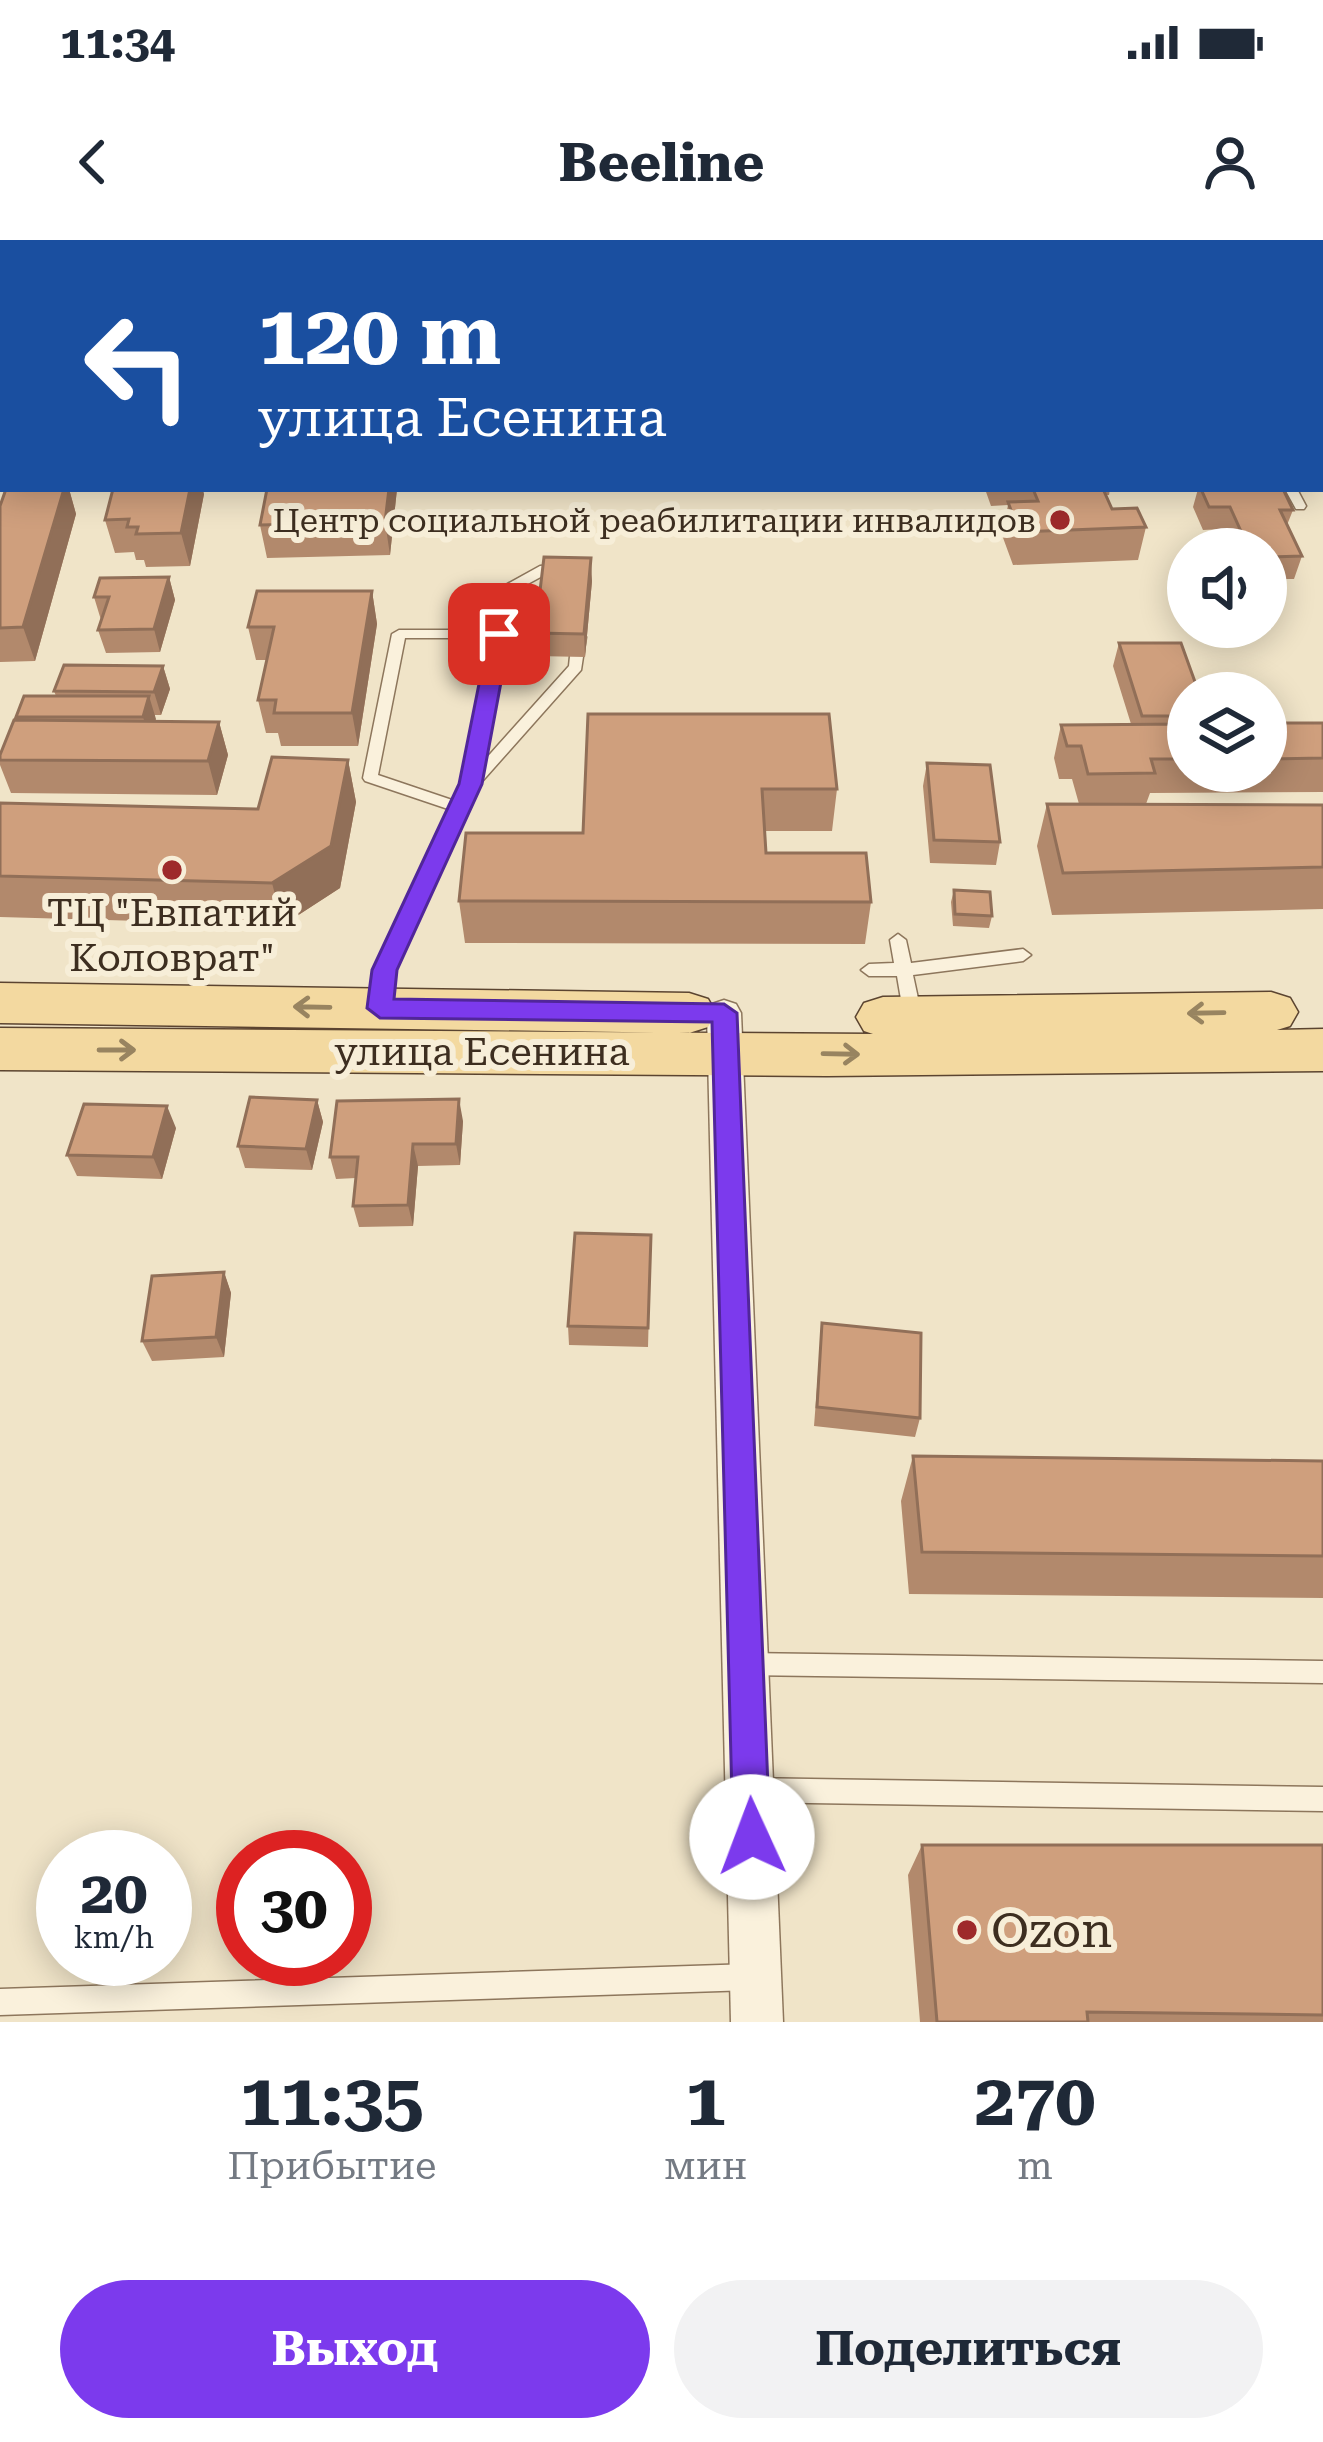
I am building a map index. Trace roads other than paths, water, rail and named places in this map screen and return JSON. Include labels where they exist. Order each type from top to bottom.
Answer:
[{"type":"main road","name":"улица Есенина","points":[[0,1049],[724,1032],[908,994],[1323,1011]]},
{"type":"main road","name":"улица Есенина","points":[[0,1003],[380,1008],[1011,1058],[1323,1050]]},
{"type":"street","points":[[724,1032],[757,2022]]},
{"type":"lane","points":[[1293,492],[1300,506]]},
{"type":"lane","points":[[380,1008],[384,970],[471,784],[507,590],[545,569],[585,572]]},
{"type":"lane","points":[[471,784],[576,667],[581,610]]},
{"type":"lane","points":[[460,808],[370,778],[400,634],[499,634]]},
{"type":"lane","points":[[898,940],[908,994]]},
{"type":"lane","points":[[908,994],[1023,955]]},
{"type":"lane","points":[[869,970],[908,994]]},
{"type":"lane","points":[[747,1664],[1323,1672]]},
{"type":"lane","points":[[750,1790],[1323,1799]]},
{"type":"lane","points":[[0,2002],[755,1977]]},
{"type":"place","name":"Центр социальной реабилитации инвалидов","points":[[1060,520]]},
{"type":"place","name":"ТЦ \"Евпатий Коловрат\"","points":[[172,870]]},
{"type":"place","name":"Ozon","points":[[967,1930]]}]
